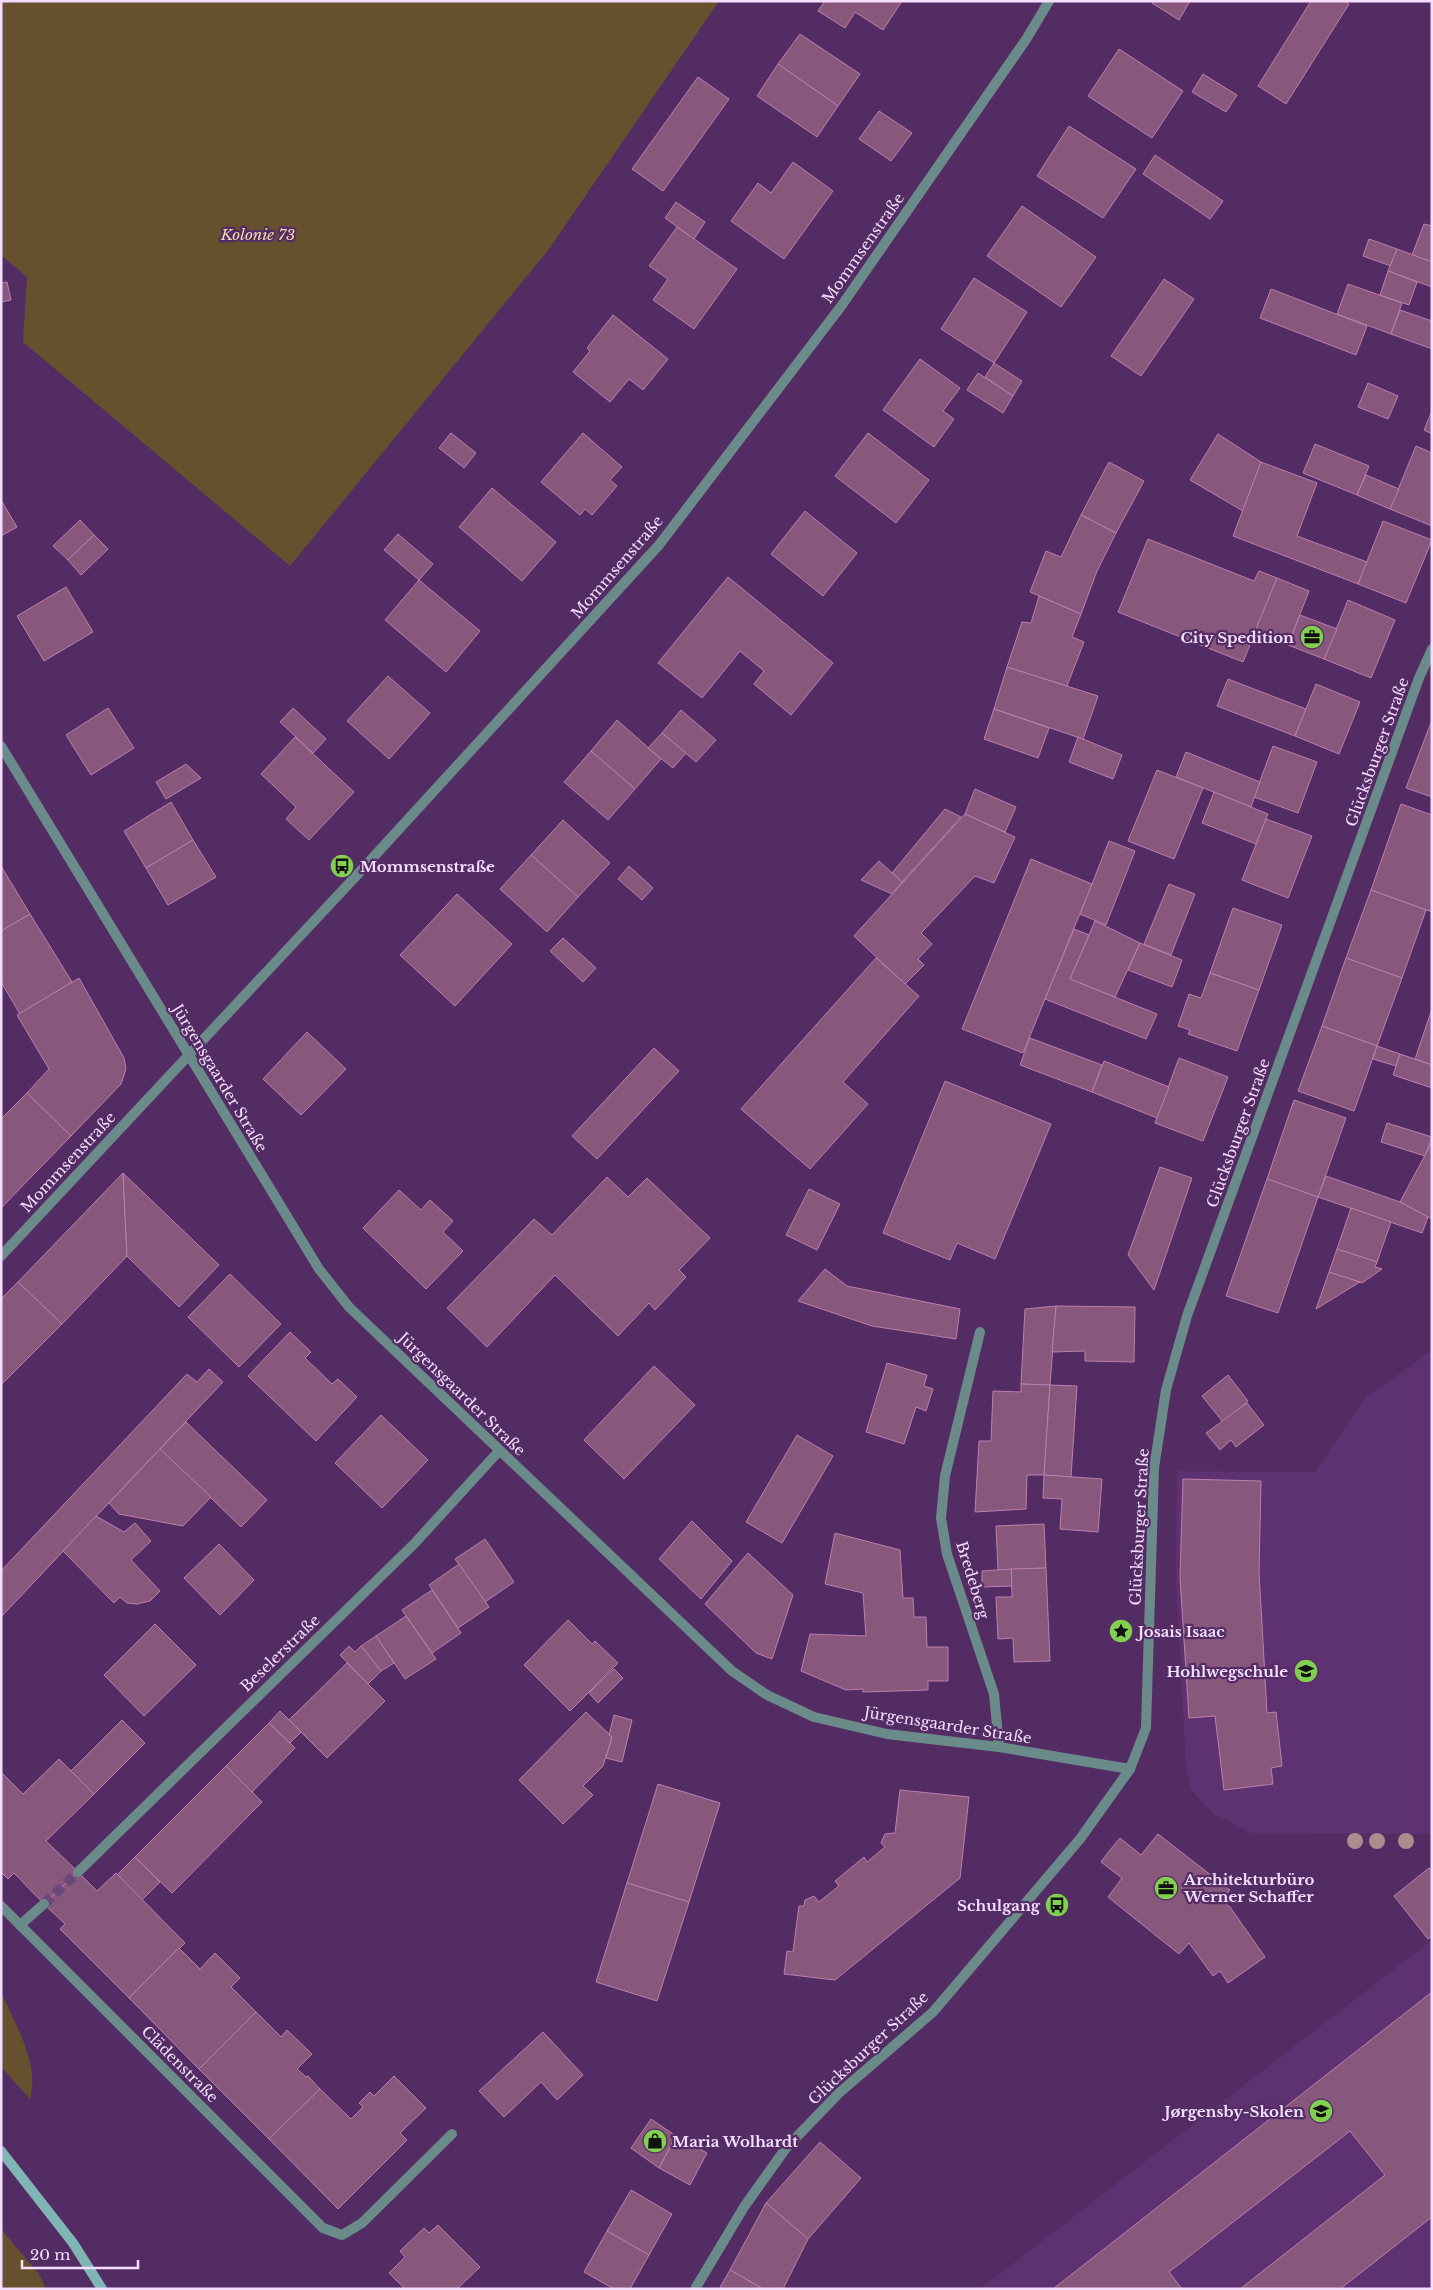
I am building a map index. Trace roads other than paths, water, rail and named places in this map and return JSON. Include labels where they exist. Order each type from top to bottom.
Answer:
[{"type":"main road","points":[[1,2150],[73,2243],[102,2289]]},
{"type":"street","name":"Mommsenstraße","points":[[1,1256],[357,875],[659,545],[842,305],[1027,38],[1049,1]]},
{"type":"street","name":"Glücksburger Straße","points":[[695,2289],[744,2207],[786,2148],[840,2093],[933,2012],[1080,1839],[1130,1769],[1146,1728],[1154,1468],[1166,1390],[1187,1316],[1419,678],[1432,649]]},
{"type":"street","name":"Jürgensgaarder Straße","points":[[1,746],[319,1269],[349,1307],[732,1671],[767,1695],[814,1716],[887,1734],[999,1747],[1130,1769]]},
{"type":"street","name":"Bredeberg","points":[[980,1332],[945,1476],[941,1518],[947,1554],[994,1694],[999,1747]]},
{"type":"street","name":"Beselerstraße","points":[[78,1872],[414,1544],[499,1451]]},
{"type":"street","points":[[20,1925],[44,1904]]},
{"type":"street","name":"Clädenstraße","points":[[1,1906],[322,2228],[342,2236],[362,2223],[452,2134]]},
{"type":"tunnel","points":[[44,1904],[78,1872]]},
{"type":"place","name":"City Spedition","points":[[1312,637]]},
{"type":"place","name":"Mommsenstraße","points":[[342,866]]},
{"type":"place","name":"Josais Isaac","points":[[1121,1631]]},
{"type":"place","name":"Hohlwegschule","points":[[1306,1671]]},
{"type":"place","name":"Architekturbüro Werner Schaffer","points":[[1166,1888]]},
{"type":"place","name":"Schulgang","points":[[1057,1905]]},
{"type":"place","name":"Jørgensby-Skolen","points":[[1321,2111]]},
{"type":"place","name":"Maria Wolhardt","points":[[655,2141]]},
{"type":"park label","name":"Kolonie 73","points":[[258,234]]}]
